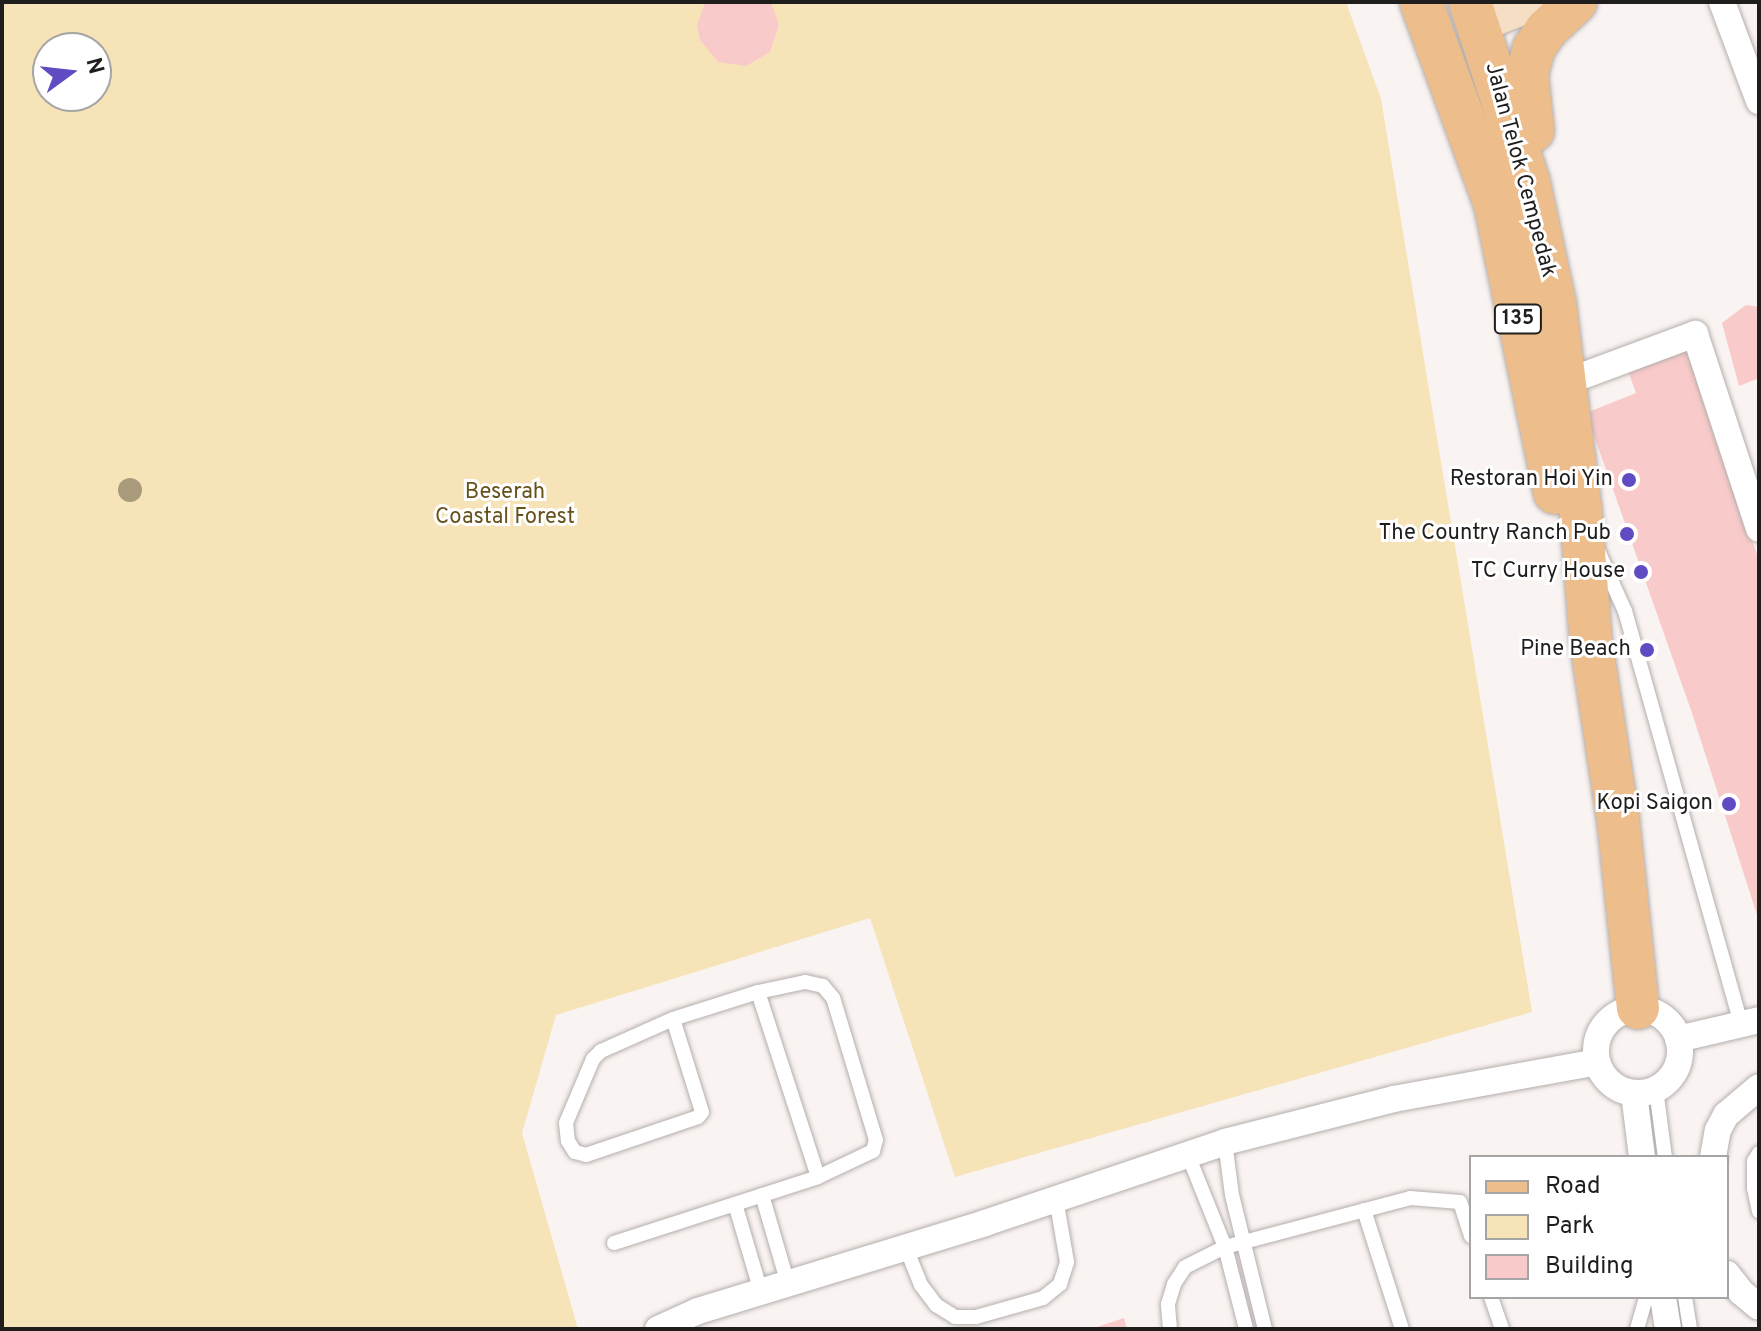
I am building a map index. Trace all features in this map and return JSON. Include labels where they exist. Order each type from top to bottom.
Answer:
[{"type":"main road","name":"135","points":[[1421,2],[1495,204],[1534,401],[1591,642]]},
{"type":"main road","points":[[1545,244],[1541,180],[1528,105],[1527,74],[1534,48],[1546,30],[1576,2]]},
{"type":"main road","points":[[1464,9],[1460,63],[1480,129],[1495,204]]},
{"type":"main road","name":"Jalan Telok Cempedak","points":[[1464,9],[1545,244],[1566,382],[1591,642],[1618,818],[1638,1008]]},
{"type":"street","points":[[1464,9],[1532,2]]},
{"type":"street","points":[[1722,2],[1759,101]]},
{"type":"street","points":[[1566,382],[1695,334],[1759,529]]},
{"type":"street","points":[[1638,1008],[1664,1017],[1678,1039],[1678,1062],[1674,1073],[1645,1091],[1611,1083],[1597,1062],[1598,1036],[1605,1025],[1625,1010],[1638,1008]]},
{"type":"street","points":[[1678,1039],[1750,1022]]},
{"type":"street","points":[[658,1329],[698,1311],[906,1248],[1225,1142],[1394,1099],[1597,1062]]},
{"type":"street","points":[[1713,1155],[1718,1130],[1726,1115],[1759,1087]]},
{"type":"street","points":[[1642,1155],[1645,1091]]},
{"type":"street","points":[[1729,1277],[1759,1307]]},
{"type":"street","points":[[1663,1299],[1668,1329]]},
{"type":"lane","points":[[1581,513],[1625,611],[1750,1022]]},
{"type":"lane","points":[[614,1243],[818,1177],[873,1151],[876,1140],[833,998],[823,986],[805,982],[758,992],[673,1019],[601,1051],[593,1059],[566,1123],[568,1141],[575,1152],[586,1155],[698,1117],[702,1112],[673,1019]]},
{"type":"lane","points":[[758,992],[818,1177]]},
{"type":"lane","points":[[1645,1091],[1664,1155]]},
{"type":"lane","points":[[1225,1142],[1243,1243],[1265,1329]]},
{"type":"lane","points":[[1759,1153],[1754,1161],[1754,1188],[1759,1211]]},
{"type":"lane","points":[[1188,1155],[1225,1247],[1246,1329]]},
{"type":"lane","points":[[762,1195],[788,1284]]},
{"type":"lane","points":[[906,1248],[921,1285],[936,1305],[955,1317],[976,1317],[1043,1298],[1060,1284],[1067,1262],[1056,1198]]},
{"type":"lane","points":[[1170,1329],[1168,1304],[1174,1284],[1185,1267],[1225,1247],[1410,1198],[1460,1202],[1469,1230]]},
{"type":"lane","points":[[735,1204],[761,1292]]},
{"type":"lane","points":[[1364,1210],[1402,1329]]},
{"type":"lane","points":[[1492,1299],[1502,1329]]},
{"type":"lane","points":[[1637,1329],[1645,1299]]},
{"type":"lane","points":[[1685,1299],[1690,1329]]},
{"type":"green space","name":"Beserah Coastal Forest","points":[[2,2],[1346,2],[1381,99],[1532,1012],[955,1177],[870,918],[556,1015],[522,1133],[578,1329],[2,1329]]},
{"type":"building","points":[[705,2],[771,2],[779,25],[770,52],[746,66],[718,62],[700,40],[697,26]]},
{"type":"building","points":[[1746,305],[1759,307],[1759,378],[1739,386],[1722,323]]},
{"type":"building","points":[[1686,349],[1759,560],[1758,918],[1692,713],[1586,413],[1636,393],[1628,371]]},
{"type":"building","points":[[1124,1318],[1127,1329],[1094,1329],[1094,1328]]},
{"type":"place","name":"Restoran Hoi Yin","points":[[1629,480]]},
{"type":"place","name":"The Country Ranch Pub","points":[[1627,534]]},
{"type":"place","name":"TC Curry House","points":[[1641,572]]},
{"type":"place","name":"Pine Beach","points":[[1647,650]]},
{"type":"place","name":"Kopi Saigon","points":[[1729,804]]}]
